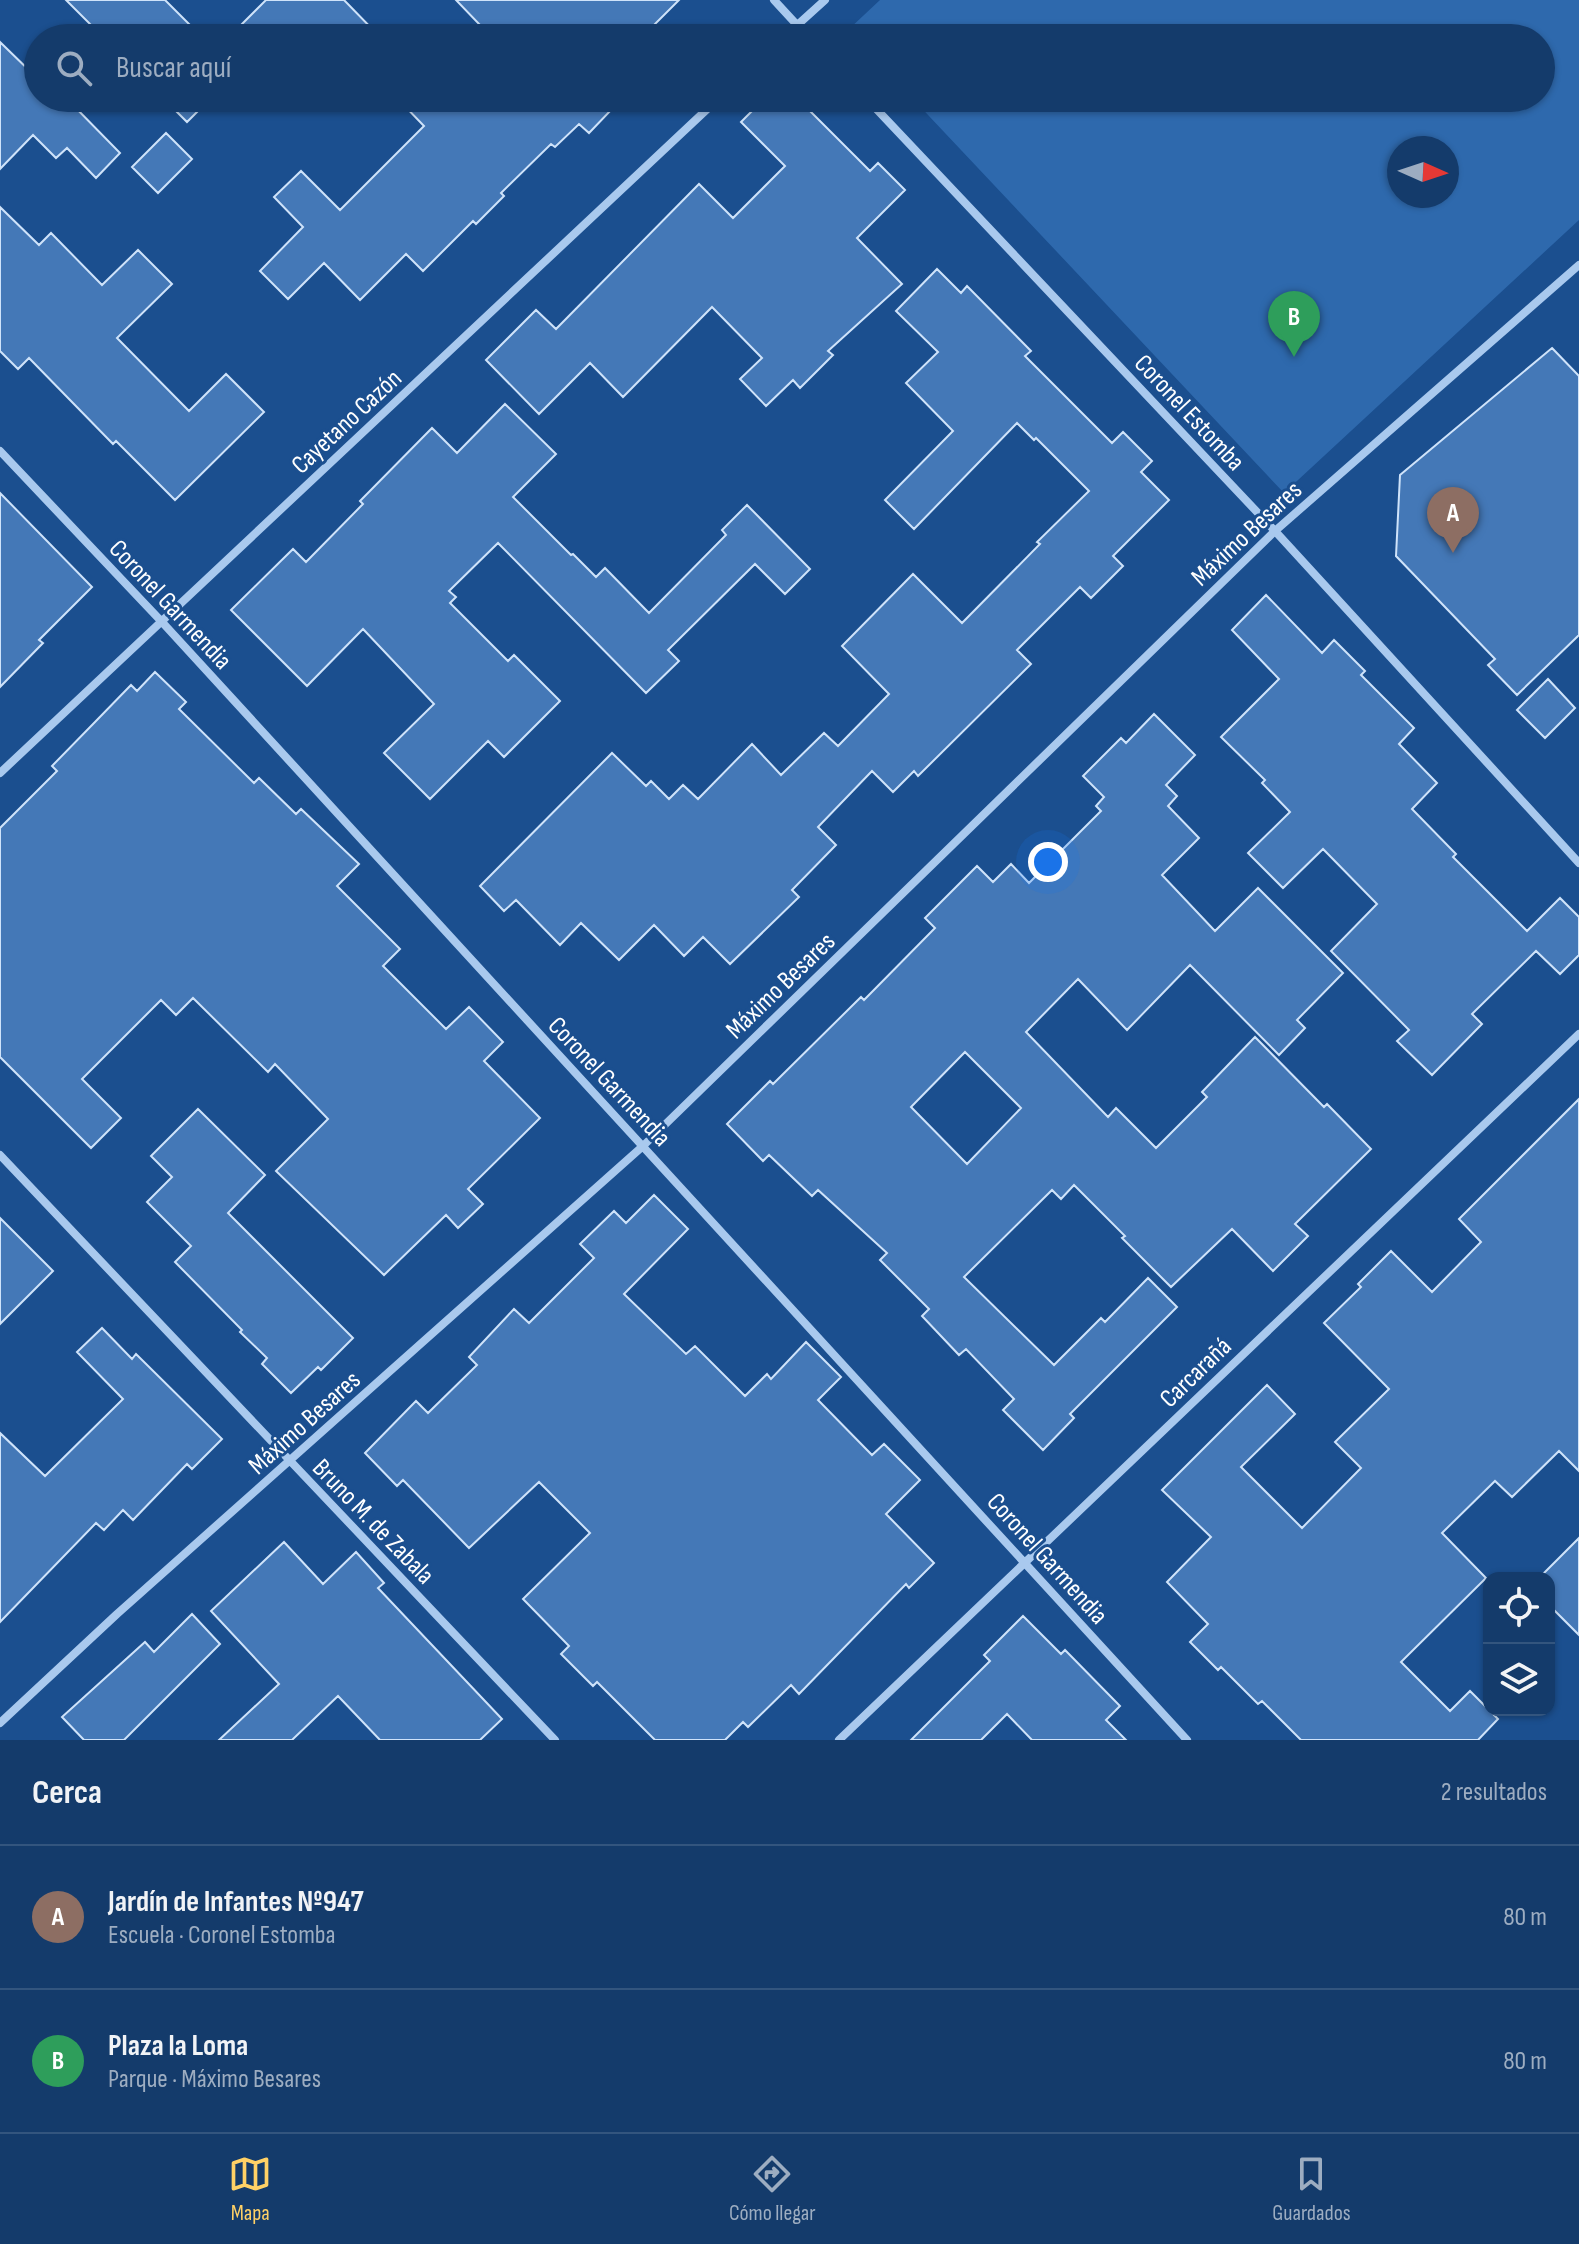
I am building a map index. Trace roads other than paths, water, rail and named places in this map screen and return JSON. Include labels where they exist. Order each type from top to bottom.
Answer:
[{"type":"street","points":[[774,0],[796,24]]},
{"type":"street","points":[[798,24],[825,0]]},
{"type":"street","name":"Cayetano Cazón","points":[[0,773],[704,112]]},
{"type":"street","name":"Coronel Estomba","points":[[879,112],[1275,531],[1579,863]]},
{"type":"street","name":"Máximo Besares","points":[[0,1723],[117,1614],[643,1146],[1275,531],[1579,265]]},
{"type":"street","name":"Coronel Garmendia","points":[[0,451],[162,622],[1187,1740]]},
{"type":"street","name":"Carcarañá","points":[[839,1740],[1579,1034]]},
{"type":"street","name":"Bruno M. de Zabala","points":[[0,1155],[555,1740]]},
{"type":"place","name":"Plaza la Loma","points":[[1294,357]]},
{"type":"place","name":"Jardín de Infantes Nº947","points":[[1453,553]]}]
